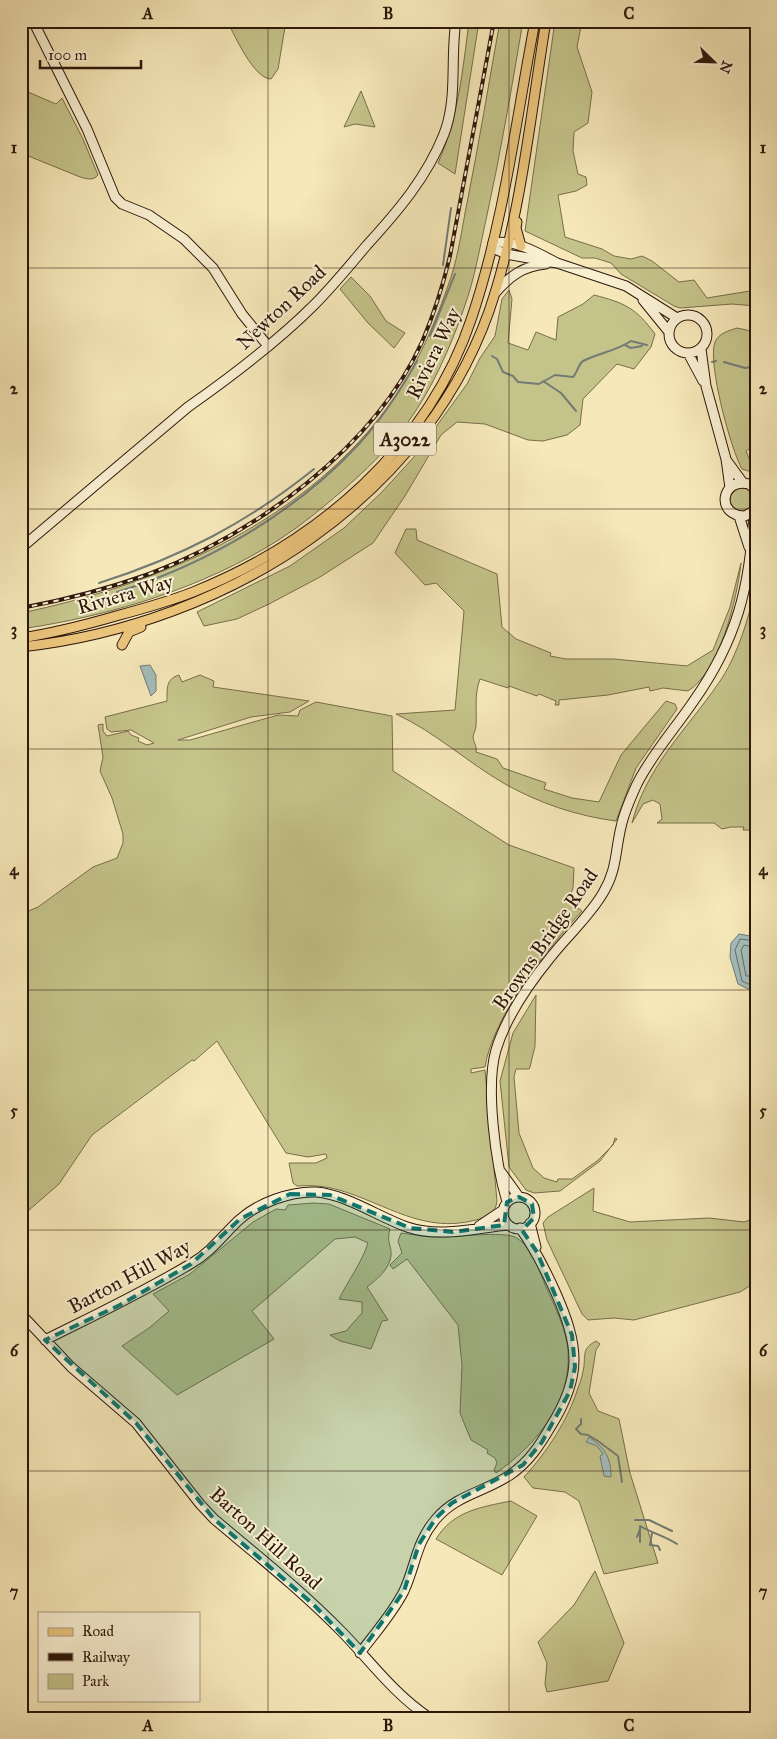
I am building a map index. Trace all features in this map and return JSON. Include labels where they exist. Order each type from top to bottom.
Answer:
[{"type":"main road","name":"Riviera Way","points":[[21,638],[79,626],[192,592],[253,562],[323,520],[377,472],[397,450],[440,388],[471,318],[494,243],[535,21]]},
{"type":"main road","name":"Riviera Way","points":[[21,648],[48,644],[142,622],[182,608],[296,550],[334,523],[372,489],[410,449],[436,414],[472,350],[495,293],[509,243],[520,189],[546,21]]},
{"type":"main road","name":"Riviera Way","points":[[521,246],[516,228],[533,125],[538,74]]},
{"type":"main road","points":[[122,645],[130,632],[172,615],[182,608]]},
{"type":"street","points":[[33,21],[87,129],[114,197],[122,204],[149,215],[184,238],[213,268],[242,314],[268,346]]},
{"type":"street","name":"Newton Road","points":[[21,548],[188,407],[268,346],[303,315],[338,280],[402,207],[421,180],[445,132],[451,99],[456,21]]},
{"type":"street","points":[[494,243],[498,250],[506,254]]},
{"type":"street","name":"Browns Bridge Road","points":[[494,243],[509,243],[521,246],[557,263],[613,281],[677,318],[688,315],[703,321],[708,333],[701,348],[706,386],[726,459],[730,488],[725,498],[727,507],[738,516],[750,550]]},
{"type":"street","name":"Browns Bridge Road","points":[[506,254],[557,263]]},
{"type":"street","name":"Browns Bridge Road","points":[[495,293],[508,279],[523,269],[557,263]]},
{"type":"street","name":"Browns Bridge Road","points":[[638,294],[669,332],[669,338],[676,349],[688,353],[706,386]]},
{"type":"street","points":[[669,332],[677,318]]},
{"type":"street","points":[[688,353],[701,348]]},
{"type":"street","name":"Browns Bridge Road","points":[[726,459],[743,483],[749,484],[756,490]]},
{"type":"street","points":[[730,488],[736,484],[743,483]]},
{"type":"street","name":"Browns Bridge Road","points":[[738,516],[745,516],[755,510]]},
{"type":"street","name":"Browns Bridge Road","points":[[505,1206],[491,1078],[498,1044],[516,1009],[541,969],[592,908],[606,887],[618,856],[621,826],[637,785],[655,752],[710,677],[730,637],[744,594],[755,510]]},
{"type":"street","name":"Browns Bridge Road","points":[[500,1170],[519,1197]]},
{"type":"street","name":"Barton Hill Way","points":[[45,1340],[120,1305],[191,1264],[209,1251],[240,1219],[256,1209],[290,1194],[315,1192],[330,1195],[410,1228],[453,1232],[508,1225]]},
{"type":"street","points":[[519,1197],[526,1199],[532,1204],[535,1213],[530,1223],[520,1228],[508,1225],[504,1217],[505,1206],[519,1197]]},
{"type":"street","name":"Barton Hill Way","points":[[474,1229],[505,1206]]},
{"type":"street","points":[[360,1653],[404,1591],[419,1544],[436,1518],[452,1503],[509,1476],[523,1465],[535,1452],[566,1402],[575,1368],[574,1344],[567,1319],[537,1252],[530,1223]]},
{"type":"street","points":[[520,1228],[537,1252]]},
{"type":"street","name":"Barton Hill Road","points":[[21,1314],[45,1340],[136,1423],[209,1514],[314,1605],[397,1694],[430,1718]]},
{"type":"highlighted area","points":[[290,1194],[330,1195],[410,1228],[453,1232],[504,1225],[507,1202],[519,1197],[532,1204],[534,1218],[522,1230],[537,1252],[572,1335],[575,1367],[570,1391],[542,1442],[523,1465],[452,1503],[436,1518],[419,1544],[404,1591],[360,1653],[314,1605],[214,1519],[136,1423],[45,1340],[120,1305],[191,1264],[240,1219]]},
{"type":"green space","points":[[227,21],[286,21],[278,69],[271,79],[258,72],[252,65]]},
{"type":"green space","points":[[469,21],[479,21],[455,174],[438,163],[455,111]]},
{"type":"green space","points":[[500,21],[523,21],[502,143],[477,262],[468,297],[446,354],[432,384],[406,425],[376,460],[312,516],[280,539],[251,556],[188,586],[155,598],[88,616],[21,629],[21,613],[123,586],[173,567],[221,544],[267,518],[310,487],[349,452],[384,412],[415,364],[445,295],[454,268]]},
{"type":"green space","points":[[555,21],[582,21],[577,47],[592,92],[588,123],[574,132],[573,151],[578,174],[586,177],[587,185],[576,191],[558,195],[565,237],[602,249],[614,256],[631,259],[642,256],[652,261],[679,282],[694,280],[707,298],[756,290],[756,306],[732,304],[680,308],[621,274],[611,263],[595,258],[582,258],[525,231]]},
{"type":"green space","points":[[21,89],[56,104],[62,98],[83,139],[98,175],[96,177],[90,179],[80,177],[21,153]]},
{"type":"green space","points":[[361,91],[375,127],[355,124],[344,127]]},
{"type":"green space","points":[[351,277],[370,296],[386,321],[405,333],[394,348],[368,323],[340,289]]},
{"type":"green space","points":[[509,290],[512,299],[508,343],[528,350],[536,332],[556,340],[558,317],[583,304],[594,295],[622,304],[636,312],[655,334],[651,347],[634,369],[617,364],[583,399],[580,425],[567,435],[543,441],[528,440],[485,424],[457,422],[441,435],[405,496],[373,543],[320,577],[269,604],[237,619],[204,626],[197,612],[290,566],[344,528],[382,492],[414,457],[467,384],[480,358],[495,336],[502,299]]},
{"type":"green space","points":[[737,328],[756,332],[756,444],[746,451],[755,473],[742,469],[737,459],[721,406],[714,368],[713,352],[715,342],[719,336]]},
{"type":"green space","points":[[742,488],[747,489],[753,495],[753,505],[747,511],[742,512],[737,511],[731,505],[730,500],[731,495],[737,489]]},
{"type":"green space","points":[[406,529],[416,529],[417,540],[497,574],[502,627],[516,639],[551,653],[550,656],[566,659],[614,659],[687,666],[713,650],[730,607],[741,563],[736,595],[718,651],[709,668],[688,691],[663,688],[650,691],[649,687],[608,695],[559,700],[559,705],[555,705],[556,701],[539,694],[537,696],[509,686],[508,688],[480,679],[476,697],[476,727],[473,737],[476,752],[497,759],[503,768],[546,783],[544,789],[572,798],[599,802],[621,755],[666,701],[675,704],[677,709],[636,768],[616,821],[573,812],[545,803],[518,791],[491,775],[424,729],[396,714],[455,710],[464,611],[436,583],[425,585],[395,553]]},
{"type":"green space","points":[[756,579],[756,830],[743,830],[744,827],[722,829],[714,823],[657,823],[662,819],[660,804],[653,800],[643,804],[632,823],[638,803],[657,766],[725,673],[743,634]]},
{"type":"green space","points":[[179,675],[182,682],[200,675],[214,681],[213,687],[309,701],[290,712],[251,717],[178,740],[190,740],[278,715],[298,716],[300,710],[316,702],[392,716],[393,771],[509,845],[574,868],[573,888],[568,901],[582,911],[553,944],[523,984],[499,1026],[490,1047],[485,1067],[471,1069],[471,1073],[485,1070],[497,1201],[495,1209],[487,1216],[457,1223],[439,1223],[406,1216],[339,1190],[318,1186],[297,1186],[293,1183],[289,1163],[316,1163],[327,1158],[326,1154],[308,1157],[286,1153],[217,1041],[194,1061],[192,1060],[92,1135],[59,1184],[21,1217],[21,914],[38,907],[93,867],[117,858],[123,843],[123,834],[112,798],[100,771],[103,757],[98,725],[103,724],[103,731],[107,736],[128,731],[131,735],[139,738],[138,741],[147,745],[154,743],[131,730],[111,732],[107,729],[105,717],[167,701],[169,682]]},
{"type":"green space","points":[[536,995],[535,1046],[530,1067],[529,1069],[516,1069],[514,1077],[519,1133],[533,1168],[544,1178],[557,1182],[558,1179],[572,1179],[597,1161],[610,1148],[600,1161],[560,1191],[534,1193],[526,1190],[509,1167],[500,1081],[513,1033]]},
{"type":"green space","points":[[594,1188],[593,1211],[630,1222],[709,1218],[744,1222],[756,1218],[756,1282],[740,1292],[634,1320],[614,1318],[588,1320],[582,1314],[547,1240],[543,1223],[548,1217]]},
{"type":"green space","points":[[329,1204],[390,1229],[390,1261],[382,1274],[367,1287],[388,1320],[382,1321],[371,1349],[340,1341],[330,1335],[346,1331],[362,1313],[362,1302],[339,1299],[359,1264],[368,1243],[355,1237],[335,1239],[252,1311],[274,1339],[177,1395],[122,1346],[149,1328],[169,1311],[153,1294],[190,1274],[253,1222],[276,1209],[285,1210],[288,1205]]},
{"type":"green space","points":[[401,1233],[426,1237],[490,1234],[517,1238],[523,1242],[535,1260],[560,1318],[567,1343],[568,1370],[564,1388],[557,1405],[537,1436],[524,1450],[496,1473],[494,1470],[497,1463],[495,1458],[487,1453],[488,1450],[471,1440],[460,1413],[462,1365],[458,1325],[407,1259],[393,1269],[390,1265],[402,1253],[398,1241]]},
{"type":"green space","points":[[596,1341],[600,1344],[596,1350],[589,1393],[598,1411],[619,1419],[630,1473],[658,1563],[604,1574],[579,1501],[565,1492],[533,1488],[524,1477],[541,1457],[563,1424],[581,1380],[586,1351]]},
{"type":"green space","points":[[511,1501],[537,1516],[502,1575],[436,1539],[459,1516],[479,1508]]},
{"type":"green space","points":[[595,1571],[624,1643],[608,1681],[547,1692],[545,1684],[547,1663],[538,1642],[574,1605]]},
{"type":"water","points":[[150,665],[156,675],[156,691],[151,696],[140,666]]},
{"type":"water","points":[[739,934],[756,937],[756,987],[748,989],[738,984],[730,957],[731,943]]},
{"type":"water","points":[[589,1437],[606,1454],[610,1464],[611,1477],[604,1476],[600,1456],[603,1454],[597,1446],[586,1442]]},
{"type":"waterway","points":[[443,265],[451,208]]},
{"type":"waterway","points":[[430,336],[455,274]]},
{"type":"waterway","points":[[492,356],[497,359],[503,372],[513,376],[518,382],[539,384],[555,375],[573,377],[583,361],[631,341],[647,345]]},
{"type":"waterway","points":[[625,345],[631,348],[642,346]]},
{"type":"waterway","points":[[117,592],[150,581],[215,552],[247,534],[306,493],[333,470],[375,426],[417,361]]},
{"type":"waterway","points":[[712,362],[716,361]]},
{"type":"waterway","points":[[724,362],[745,368],[756,366]]},
{"type":"waterway","points":[[543,381],[561,393],[576,411]]},
{"type":"waterway","points":[[99,583],[158,562],[212,536],[264,506],[314,469]]},
{"type":"waterway","points":[[581,1419],[581,1424],[576,1429],[581,1434],[588,1435],[598,1441],[618,1456],[622,1482]]},
{"type":"waterway","points":[[635,1520],[649,1520],[672,1531]]},
{"type":"waterway","points":[[640,1526],[677,1544]]},
{"type":"waterway","points":[[640,1527],[640,1542]]},
{"type":"waterway","points":[[637,1537],[640,1529]]},
{"type":"waterway","points":[[652,1533],[650,1545],[658,1546],[660,1550]]},
{"type":"railway","points":[[21,608],[86,594],[149,574],[189,557],[230,536],[269,511],[307,483],[342,451],[374,417],[401,381],[422,342],[441,289],[450,256],[494,21]]}]
